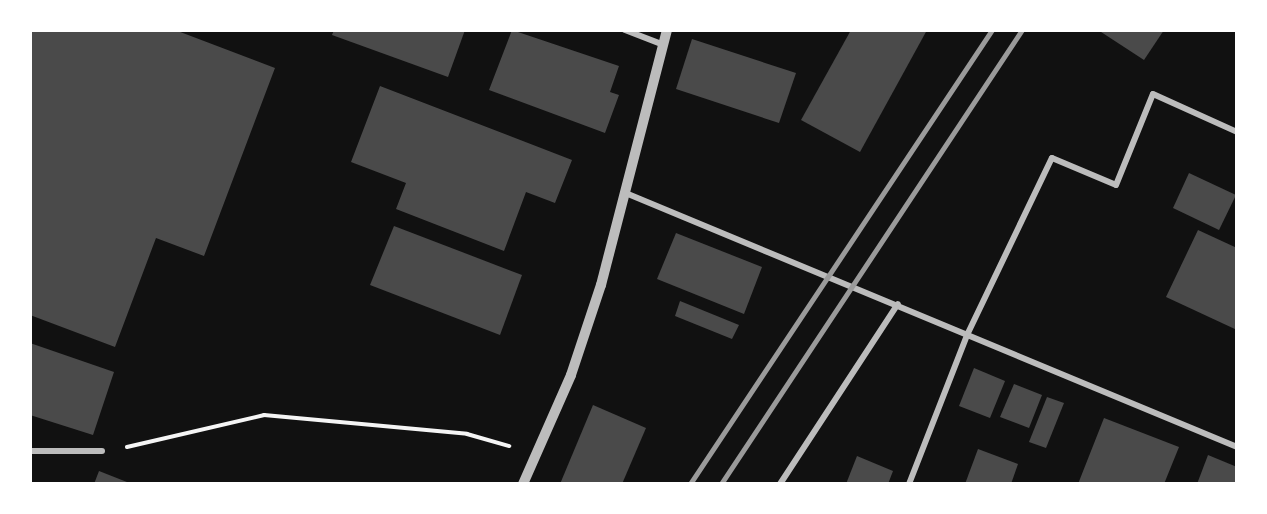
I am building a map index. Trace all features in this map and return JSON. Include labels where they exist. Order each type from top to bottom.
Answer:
[{"type":"street","points":[[626,30],[662,44]]},
{"type":"street","points":[[523,484],[539,454],[571,375],[628,194],[667,30]]},
{"type":"street","points":[[909,484],[968,333],[1052,158],[1116,185],[1153,94],[1237,132]]},
{"type":"street","points":[[628,194],[968,333],[1237,447]]},
{"type":"street","points":[[780,484],[898,304]]},
{"type":"street","points":[[30,451],[102,451]]},
{"type":"path","points":[[102,451],[174,440],[264,415],[467,434],[539,454]]},
{"type":"building","points":[[30,30],[175,30],[275,68],[204,256],[156,238],[115,347],[30,315]]},
{"type":"building","points":[[334,30],[465,30],[448,77],[332,35]]},
{"type":"building","points":[[512,30],[619,66],[610,92],[619,95],[605,133],[489,90]]},
{"type":"building","points":[[851,30],[927,30],[860,152],[801,120]]},
{"type":"building","points":[[1098,30],[1164,30],[1144,60]]},
{"type":"building","points":[[692,39],[796,73],[779,123],[676,89]]},
{"type":"building","points":[[380,86],[572,160],[555,203],[526,192],[504,251],[396,209],[406,183],[351,162]]},
{"type":"building","points":[[1189,173],[1236,195],[1219,230],[1173,208]]},
{"type":"building","points":[[394,226],[522,275],[500,335],[370,285]]},
{"type":"building","points":[[1198,230],[1237,248],[1237,330],[1166,297]]},
{"type":"building","points":[[676,233],[762,267],[744,314],[657,279]]},
{"type":"building","points":[[680,301],[739,325],[732,339],[675,316]]},
{"type":"building","points":[[30,343],[114,372],[93,435],[30,415]]},
{"type":"building","points":[[974,368],[1005,381],[990,418],[959,406]]},
{"type":"building","points":[[1014,384],[1042,395],[1029,428],[1000,417]]},
{"type":"building","points":[[1047,397],[1064,403],[1046,448],[1029,442]]},
{"type":"building","points":[[593,405],[646,428],[622,484],[560,484]]},
{"type":"building","points":[[1104,418],[1179,447],[1164,484],[1078,484]]},
{"type":"building","points":[[978,449],[1018,464],[1011,484],[965,484]]},
{"type":"building","points":[[1208,455],[1237,467],[1237,484],[1197,484]]},
{"type":"building","points":[[857,456],[893,471],[888,484],[846,484]]},
{"type":"building","points":[[99,471],[132,484],[94,484]]},
{"type":"railway","points":[[690,484],[992,30]]},
{"type":"railway","points":[[721,484],[1022,30]]}]
